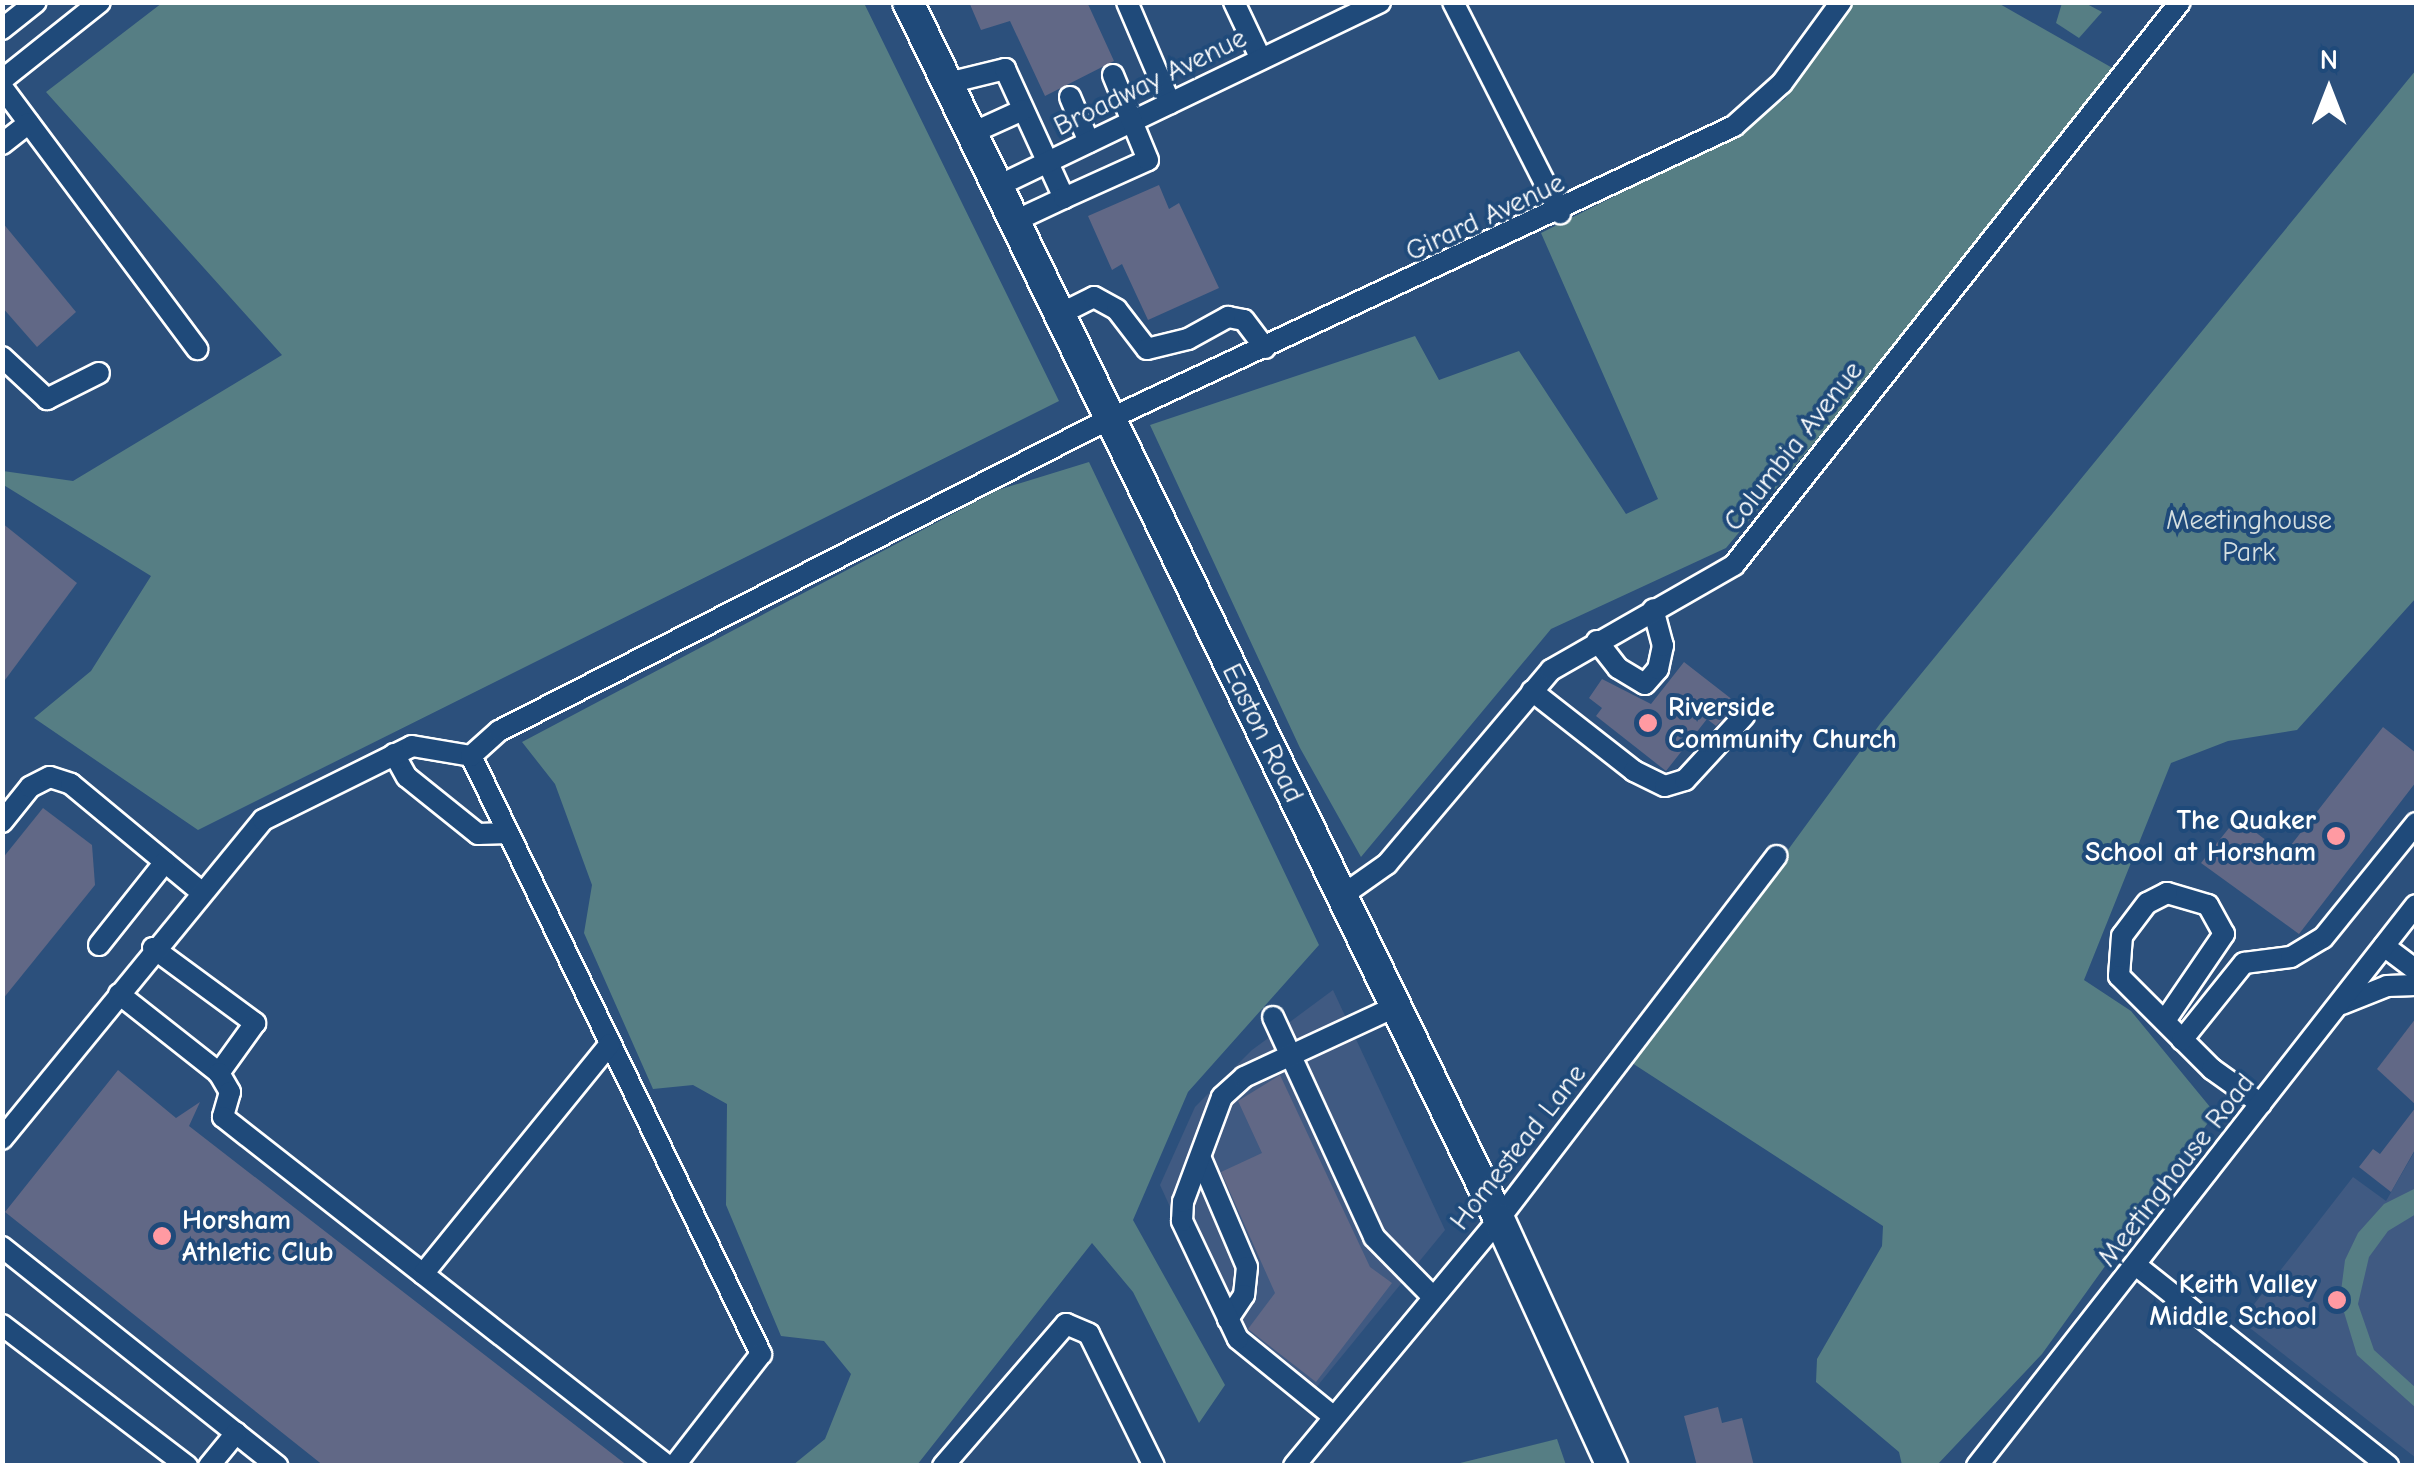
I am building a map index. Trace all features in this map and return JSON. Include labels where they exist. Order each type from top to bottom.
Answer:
[{"type":"highway","name":"Easton Road","points":[[908,2],[1499,1218],[1612,1466]]},
{"type":"street","points":[[2,29],[36,2]]},
{"type":"street","points":[[100,2],[2,84],[198,349]]},
{"type":"street","points":[[1127,2],[1170,103]]},
{"type":"street","points":[[1234,2],[1261,59]]},
{"type":"street","name":"Broadway Avenue","points":[[998,186],[1380,2]]},
{"type":"street","points":[[1453,2],[1560,214]]},
{"type":"street","name":"Girard Avenue","points":[[471,756],[499,731],[1108,420],[1560,214],[1734,126],[1782,83],[1841,2]]},
{"type":"street","name":"Columbia Avenue","points":[[1343,895],[1386,864],[1532,690],[1596,640],[1734,565],[2180,2]]},
{"type":"street","points":[[948,83],[1005,69],[1064,198]]},
{"type":"street","points":[[1015,221],[1148,160],[1113,75]]},
{"type":"street","points":[[1070,97],[1090,142]]},
{"type":"street","points":[[972,133],[1023,110]]},
{"type":"street","points":[[2,144],[29,123]]},
{"type":"street","points":[[1058,316],[1094,298],[1117,310],[1146,349],[1188,339],[1228,317],[1244,320],[1264,348]]},
{"type":"street","points":[[2,357],[47,399],[99,374]]},
{"type":"street","points":[[1596,640],[1618,668],[1645,684],[1658,669],[1663,646],[1653,610]]},
{"type":"street","points":[[1532,690],[1634,771],[1665,786],[1685,780],[1744,716]]},
{"type":"street","points":[[2,1140],[200,890],[262,820],[412,746],[471,756],[761,1354],[671,1466],[224,1117],[230,1092],[219,1073],[119,994]]},
{"type":"street","points":[[394,754],[407,777],[478,834],[508,833]]},
{"type":"street","points":[[2,822],[30,787],[50,778],[72,784],[200,890]]},
{"type":"street","points":[[2182,1040],[2244,963],[2292,957],[2323,938],[2416,823]]},
{"type":"street","name":"Homestead Lane","points":[[1294,1466],[1499,1218],[1778,856]]},
{"type":"street","points":[[99,945],[166,862]]},
{"type":"street","points":[[2166,1019],[2224,934],[2208,905],[2167,892],[2132,919],[2116,967],[2182,1040],[2261,1104]]},
{"type":"street","name":"Meetinghouse Road","points":[[1986,1462],[2416,905]]},
{"type":"street","points":[[2384,946],[2416,970]]},
{"type":"street","points":[[153,948],[255,1023],[219,1073]]},
{"type":"street","points":[[2340,1005],[2387,986],[2416,985]]},
{"type":"street","points":[[1334,1417],[1238,1340],[1182,1221],[1222,1097],[1244,1076],[1397,1006]]},
{"type":"street","points":[[1274,1016],[1374,1237],[1434,1298]]},
{"type":"street","points":[[423,1274],[610,1044]]},
{"type":"street","points":[[1201,1159],[1247,1267],[1244,1294],[1228,1318]]},
{"type":"street","points":[[2,1247],[277,1466]]},
{"type":"street","points":[[2138,1266],[2388,1466]]},
{"type":"street","points":[[943,1466],[1066,1324],[1089,1334],[1154,1466]]},
{"type":"street","points":[[2,1325],[186,1466]]},
{"type":"street","points":[[209,1466],[236,1433]]},
{"type":"shaded area","points":[[1333,990],[1445,1230],[1301,1406],[1235,1348],[1160,1185],[1195,1107],[1252,1050]]},
{"type":"shaded area","name":"Keith Valley Middle School","points":[[2416,1149],[2416,1458],[2241,1321],[2353,1177],[2386,1201]]},
{"type":"green space","points":[[162,3],[864,3],[1059,401],[198,830],[34,718],[91,671],[151,576],[2,484],[3,471],[73,481],[282,355],[46,92]]},
{"type":"green space","points":[[1847,3],[1998,3],[2123,74],[1726,548],[1551,629],[1361,857],[1300,748],[1150,425],[1415,336],[1439,380],[1519,351],[1626,514],[1658,499],[1541,233],[1673,167],[1785,99]]},
{"type":"green space","points":[[2062,3],[2085,3],[2102,12],[2079,38],[2056,23]]},
{"type":"green space","name":"Meetinghouse Park","points":[[2416,70],[2416,598],[2297,730],[2228,741],[2171,763],[2084,980],[2131,1011],[2215,1113],[2042,1354],[1937,1465],[1902,1465],[1899,1452],[1816,1382],[1817,1359],[1882,1246],[1883,1226],[1632,1063],[1880,724]]},
{"type":"green space","points":[[1089,462],[1319,945],[1188,1092],[1133,1220],[1225,1385],[1199,1423],[1133,1292],[1092,1243],[917,1465],[793,1465],[825,1439],[851,1374],[824,1341],[781,1336],[726,1205],[727,1104],[693,1085],[653,1089],[584,933],[592,885],[555,784],[522,742],[998,490]]},
{"type":"green space","points":[[2416,1188],[2416,1214],[2388,1231],[2369,1257],[2358,1304],[2374,1350],[2416,1388],[2416,1408],[2357,1355],[2340,1299],[2345,1260],[2358,1233],[2384,1204]]},
{"type":"green space","points":[[1557,1439],[1566,1465],[1452,1465]]},
{"type":"building","points":[[969,2],[1087,2],[1114,61],[1045,96],[1010,21],[981,30]]},
{"type":"building","points":[[1159,185],[1169,209],[1179,203],[1219,288],[1148,320],[1122,264],[1112,270],[1088,216]]},
{"type":"building","points":[[2,222],[76,312],[37,347],[2,307]]},
{"type":"building","points":[[2,523],[77,583],[2,684]]},
{"type":"building","name":"Riverside Community Church","points":[[1684,662],[1738,704],[1716,726],[1707,719],[1666,771],[1596,716],[1602,708],[1589,698],[1602,679],[1651,704]]},
{"type":"building","name":"The Quaker School at Horsham","points":[[2383,727],[2416,753],[2416,782],[2299,934],[2201,863],[2237,818],[2284,854]]},
{"type":"building","points":[[43,808],[92,845],[95,885],[2,1000],[2,859]]},
{"type":"building","points":[[2416,1018],[2416,1105],[2377,1069]]},
{"type":"building","points":[[118,1070],[176,1118],[200,1102],[189,1126],[628,1466],[324,1466],[5,1212]]},
{"type":"building","points":[[1280,1075],[1370,1267],[1392,1283],[1316,1382],[1248,1329],[1275,1293],[1221,1172],[1262,1153],[1238,1101]]},
{"type":"building","points":[[2416,1107],[2416,1148],[2391,1192],[2359,1167],[2373,1149],[2380,1154]]},
{"type":"building","points":[[1718,1407],[1722,1423],[1742,1418],[1754,1466],[1697,1466],[1684,1416]]},
{"type":"place","name":"Riverside Community Church","points":[[1648,723]]},
{"type":"place","name":"The Quaker School at Horsham","points":[[2336,836]]},
{"type":"place","name":"Horsham Athletic Club","points":[[162,1236]]},
{"type":"place","name":"Keith Valley Middle School","points":[[2337,1300]]}]
